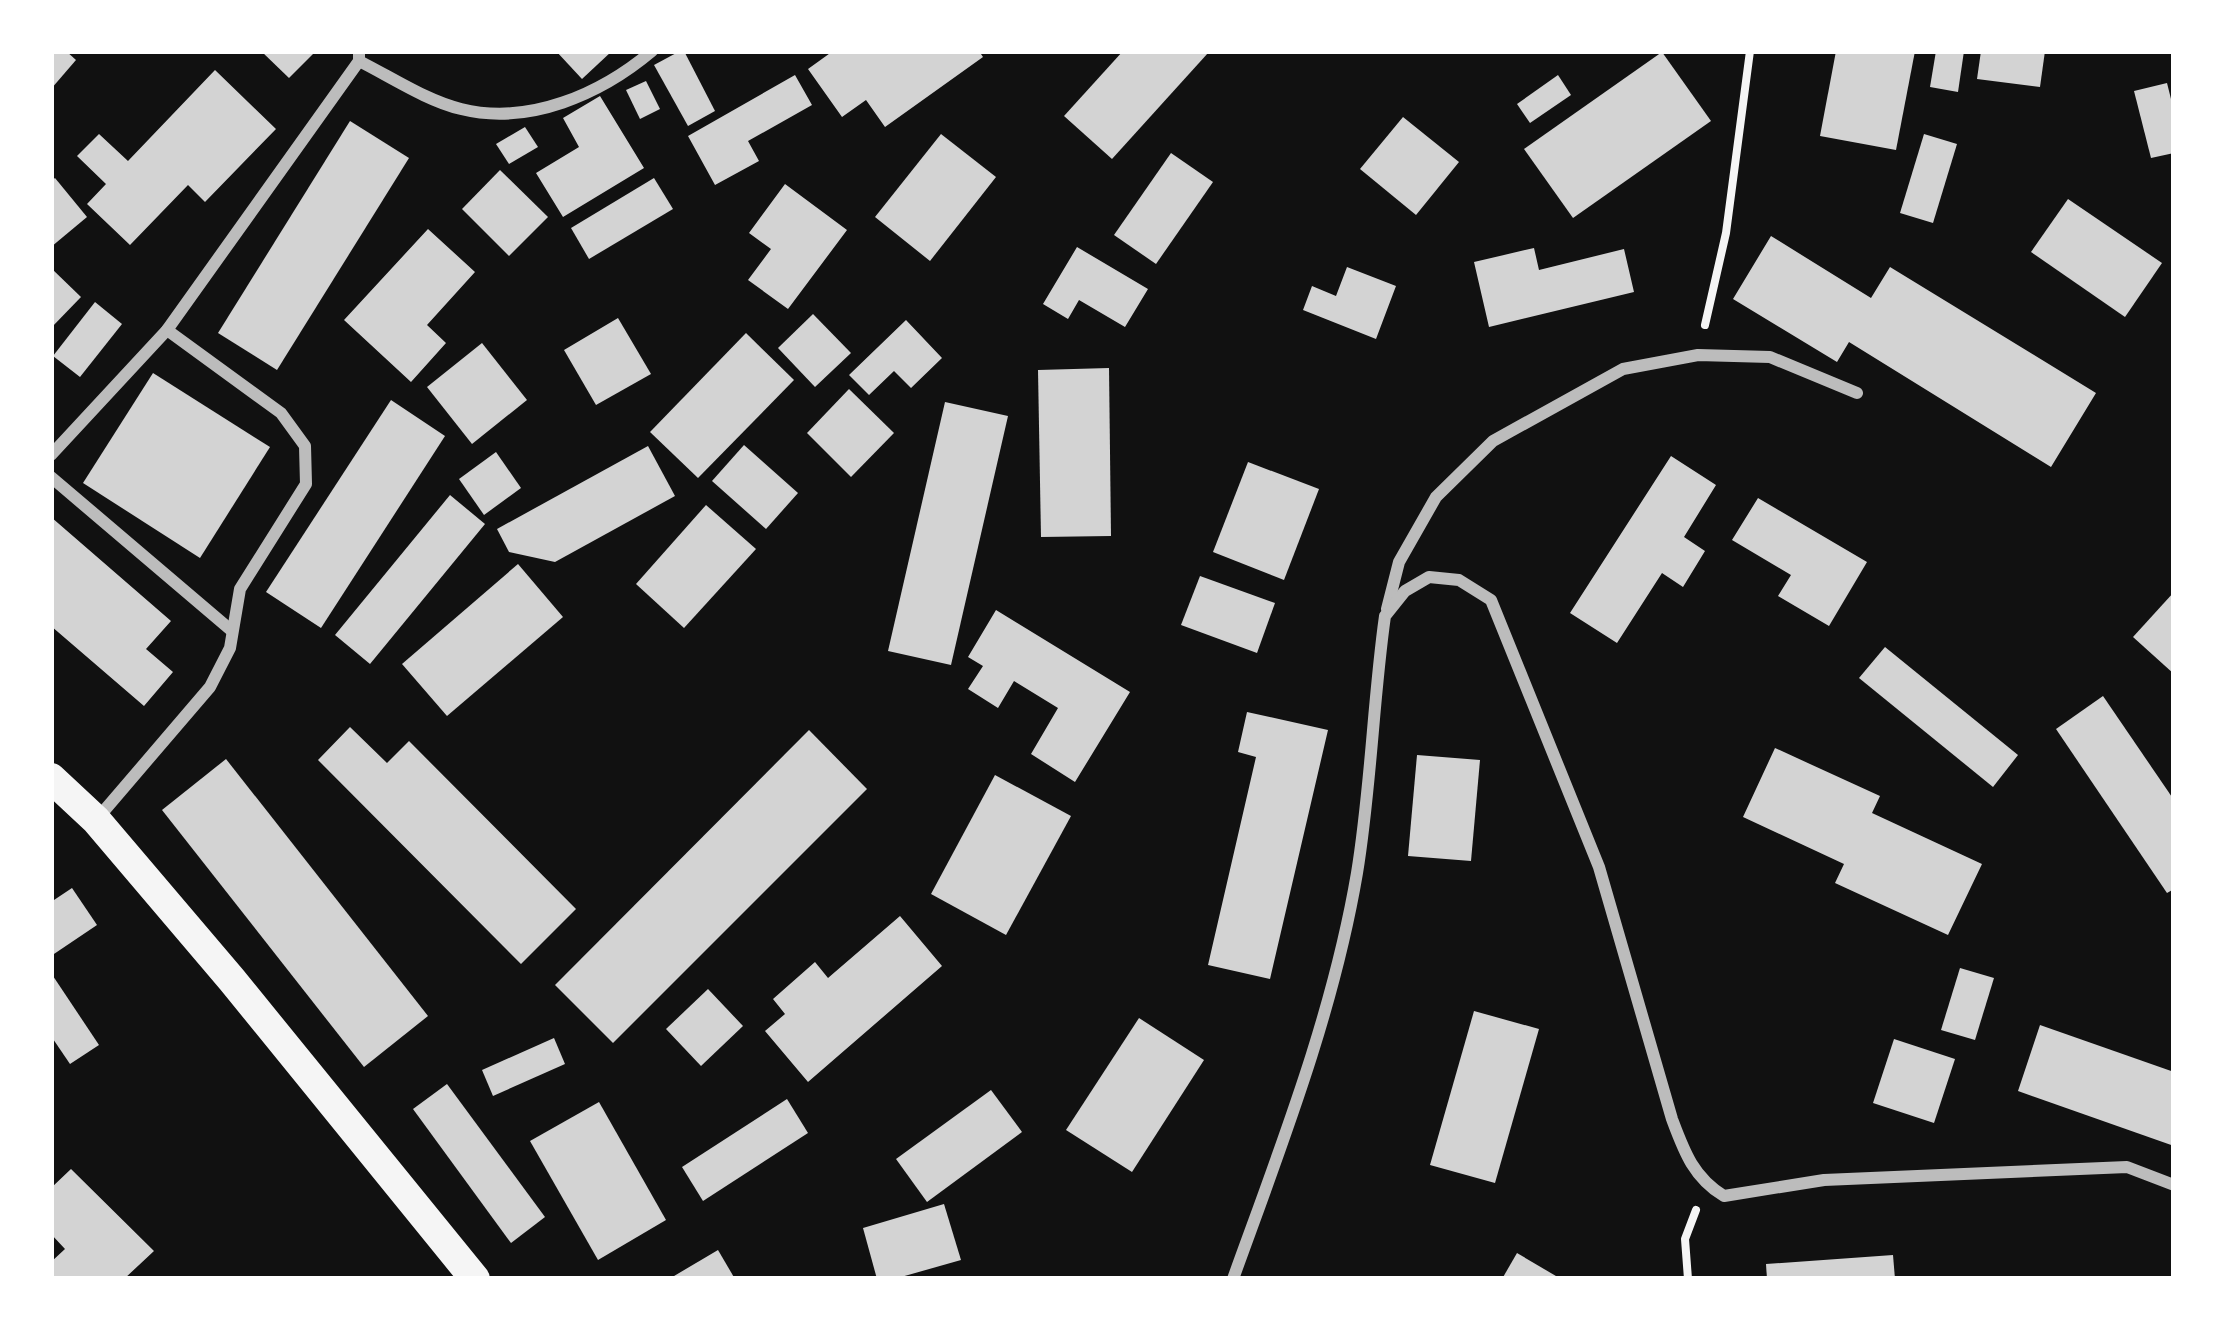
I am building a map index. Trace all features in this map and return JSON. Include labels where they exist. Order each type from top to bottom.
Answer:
[{"type":"main road","points":[[51,778],[96,820],[475,1279]]},
{"type":"street","points":[[51,455],[167,330],[359,56],[460,109],[511,115],[562,105],[636,65],[652,51]]},
{"type":"street","points":[[96,820],[209,687],[230,648],[240,590],[306,484],[305,446],[280,413],[167,330]]},
{"type":"street","points":[[1233,1279],[1302,1090],[1333,986],[1357,872],[1385,616],[1399,562],[1436,497],[1493,441],[1623,369],[1698,355],[1770,357],[1857,393]]},
{"type":"street","points":[[51,477],[232,631]]},
{"type":"street","points":[[1385,616],[1406,591],[1429,577],[1459,580],[1491,600],[1599,867],[1672,1119],[1687,1159],[1705,1184],[1724,1196],[1824,1180],[2128,1167],[2174,1186]]},
{"type":"path","points":[[1698,355],[1726,233],[1750,51]]},
{"type":"path","points":[[1688,1279],[1685,1239],[1705,1184]]},
{"type":"building","points":[[51,51],[66,51],[76,60],[51,89]]},
{"type":"building","points":[[261,51],[316,51],[289,78]]},
{"type":"building","points":[[556,51],[612,51],[582,79]]},
{"type":"building","points":[[680,51],[715,111],[688,126],[654,65]]},
{"type":"building","points":[[833,51],[979,51],[983,57],[885,127],[866,100],[842,117],[808,69]]},
{"type":"building","points":[[1123,51],[1208,53],[1112,159],[1064,116]]},
{"type":"building","points":[[1836,51],[1915,51],[1896,150],[1820,136]]},
{"type":"building","points":[[1936,51],[1964,51],[1958,92],[1930,87]]},
{"type":"building","points":[[1981,51],[2045,51],[2040,87],[1977,79]]},
{"type":"building","points":[[1662,52],[1711,121],[1573,218],[1524,149]]},
{"type":"building","points":[[215,70],[276,129],[205,202],[188,185],[130,245],[87,204],[106,184],[77,156],[99,134],[128,161]]},
{"type":"building","points":[[795,75],[812,105],[748,141],[759,161],[715,185],[688,136]]},
{"type":"building","points":[[1558,75],[1571,95],[1530,123],[1517,104]]},
{"type":"building","points":[[646,81],[660,109],[640,119],[626,90]]},
{"type":"building","points":[[2167,83],[2174,111],[2174,153],[2151,158],[2134,91]]},
{"type":"building","points":[[600,96],[644,168],[563,217],[536,173],[579,147],[563,118]]},
{"type":"building","points":[[1403,117],[1459,162],[1416,215],[1360,169]]},
{"type":"building","points":[[350,121],[409,158],[277,370],[218,333]]},
{"type":"building","points":[[525,127],[538,147],[509,164],[496,144]]},
{"type":"building","points":[[941,134],[996,177],[930,261],[875,217]]},
{"type":"building","points":[[1924,134],[1957,144],[1933,223],[1900,213]]},
{"type":"building","points":[[1171,153],[1213,182],[1156,264],[1114,235]]},
{"type":"building","points":[[500,170],[548,217],[509,256],[462,209]]},
{"type":"building","points":[[55,178],[87,217],[51,247],[51,181]]},
{"type":"building","points":[[654,178],[673,209],[589,259],[571,228]]},
{"type":"building","points":[[785,184],[847,230],[788,309],[748,280],[771,249],[749,233]]},
{"type":"building","points":[[2068,199],[2162,263],[2125,317],[2031,252]]},
{"type":"building","points":[[428,229],[475,272],[427,325],[446,343],[411,382],[344,320]]},
{"type":"building","points":[[1771,236],[1871,298],[1890,267],[2096,393],[2051,467],[1849,342],[1837,362],[1733,299]]},
{"type":"building","points":[[1077,247],[1148,289],[1125,327],[1079,300],[1068,319],[1043,304]]},
{"type":"building","points":[[1534,248],[1539,270],[1624,249],[1634,292],[1489,327],[1474,262]]},
{"type":"building","points":[[1347,267],[1396,286],[1376,339],[1303,310],[1312,286],[1336,296]]},
{"type":"building","points":[[51,268],[81,297],[51,328]]},
{"type":"building","points":[[95,302],[122,324],[80,377],[53,356]]},
{"type":"building","points":[[813,314],[851,353],[815,387],[778,348]]},
{"type":"building","points":[[618,318],[651,374],[596,405],[564,350]]},
{"type":"building","points":[[906,320],[942,358],[911,388],[894,371],[869,395],[849,375]]},
{"type":"building","points":[[746,333],[794,380],[698,478],[650,432]]},
{"type":"building","points":[[482,343],[527,400],[472,444],[427,387]]},
{"type":"building","points":[[1109,368],[1111,536],[1041,537],[1038,370]]},
{"type":"building","points":[[153,373],[270,447],[200,558],[83,483]]},
{"type":"building","points":[[849,389],[894,433],[851,477],[807,433]]},
{"type":"building","points":[[391,400],[445,436],[321,628],[266,592]]},
{"type":"building","points":[[945,402],[1008,416],[951,665],[888,651]]},
{"type":"building","points":[[744,445],[798,493],[766,529],[712,481]]},
{"type":"building","points":[[648,446],[675,496],[555,562],[509,552],[497,529]]},
{"type":"building","points":[[496,452],[521,488],[484,515],[459,479]]},
{"type":"building","points":[[1671,456],[1716,485],[1684,537],[1705,551],[1683,587],[1662,573],[1617,643],[1570,613]]},
{"type":"building","points":[[1248,462],[1319,489],[1284,580],[1213,552]]},
{"type":"building","points":[[450,495],[485,524],[370,664],[335,635]]},
{"type":"building","points":[[1758,498],[1867,562],[1829,626],[1778,596],[1791,575],[1732,540]]},
{"type":"building","points":[[706,505],[756,549],[684,628],[636,584]]},
{"type":"building","points":[[51,517],[171,621],[146,649],[173,672],[144,706],[51,626]]},
{"type":"building","points":[[518,564],[563,617],[447,716],[402,664]]},
{"type":"building","points":[[1200,576],[1275,603],[1257,653],[1181,625]]},
{"type":"building","points":[[2174,592],[2174,674],[2133,637]]},
{"type":"building","points":[[996,610],[1130,692],[1075,782],[1031,754],[1058,708],[1014,681],[998,708],[968,689],[983,666],[968,657]]},
{"type":"building","points":[[1885,647],[2018,755],[1993,787],[1859,678]]},
{"type":"building","points":[[2103,696],[2174,800],[2174,889],[2167,893],[2056,729]]},
{"type":"building","points":[[1247,712],[1328,730],[1270,979],[1208,965],[1256,757],[1238,752]]},
{"type":"building","points":[[350,727],[387,763],[409,741],[576,909],[521,964],[318,760]]},
{"type":"building","points":[[809,730],[867,789],[613,1043],[555,985]]},
{"type":"building","points":[[1775,748],[1880,796],[1872,813],[1982,864],[1948,935],[1835,883],[1844,864],[1743,817]]},
{"type":"building","points":[[1417,755],[1480,760],[1471,861],[1408,856]]},
{"type":"building","points":[[226,759],[428,1016],[364,1067],[162,810]]},
{"type":"building","points":[[995,775],[1071,816],[1006,935],[931,894]]},
{"type":"building","points":[[72,888],[97,925],[51,956],[51,902]]},
{"type":"building","points":[[900,916],[942,966],[808,1082],[765,1031],[785,1014],[773,999],[815,962],[828,978]]},
{"type":"building","points":[[1960,968],[1994,978],[1975,1040],[1941,1030]]},
{"type":"building","points":[[51,973],[99,1045],[70,1064],[51,1036]]},
{"type":"building","points":[[708,989],[743,1026],[701,1066],[666,1029]]},
{"type":"building","points":[[1474,1011],[1539,1029],[1495,1183],[1430,1165]]},
{"type":"building","points":[[1139,1018],[1204,1060],[1132,1172],[1066,1130]]},
{"type":"building","points":[[2040,1025],[2174,1072],[2174,1146],[2018,1091]]},
{"type":"building","points":[[554,1038],[565,1064],[493,1096],[482,1070]]},
{"type":"building","points":[[1894,1039],[1955,1059],[1934,1123],[1873,1103]]},
{"type":"building","points":[[447,1084],[545,1217],[511,1243],[413,1109]]},
{"type":"building","points":[[991,1090],[1022,1132],[927,1202],[896,1159]]},
{"type":"building","points":[[787,1099],[808,1133],[703,1201],[682,1167]]},
{"type":"building","points":[[599,1102],[666,1220],[598,1260],[530,1141]]},
{"type":"building","points":[[71,1169],[154,1251],[124,1279],[56,1279],[51,1274],[51,1262],[65,1249],[51,1234],[51,1188]]},
{"type":"building","points":[[944,1204],[961,1260],[894,1279],[877,1279],[863,1228]]},
{"type":"building","points":[[718,1250],[735,1279],[669,1279]]},
{"type":"building","points":[[1517,1253],[1561,1279],[1502,1279]]},
{"type":"building","points":[[1893,1255],[1895,1279],[1767,1279],[1766,1264]]}]
